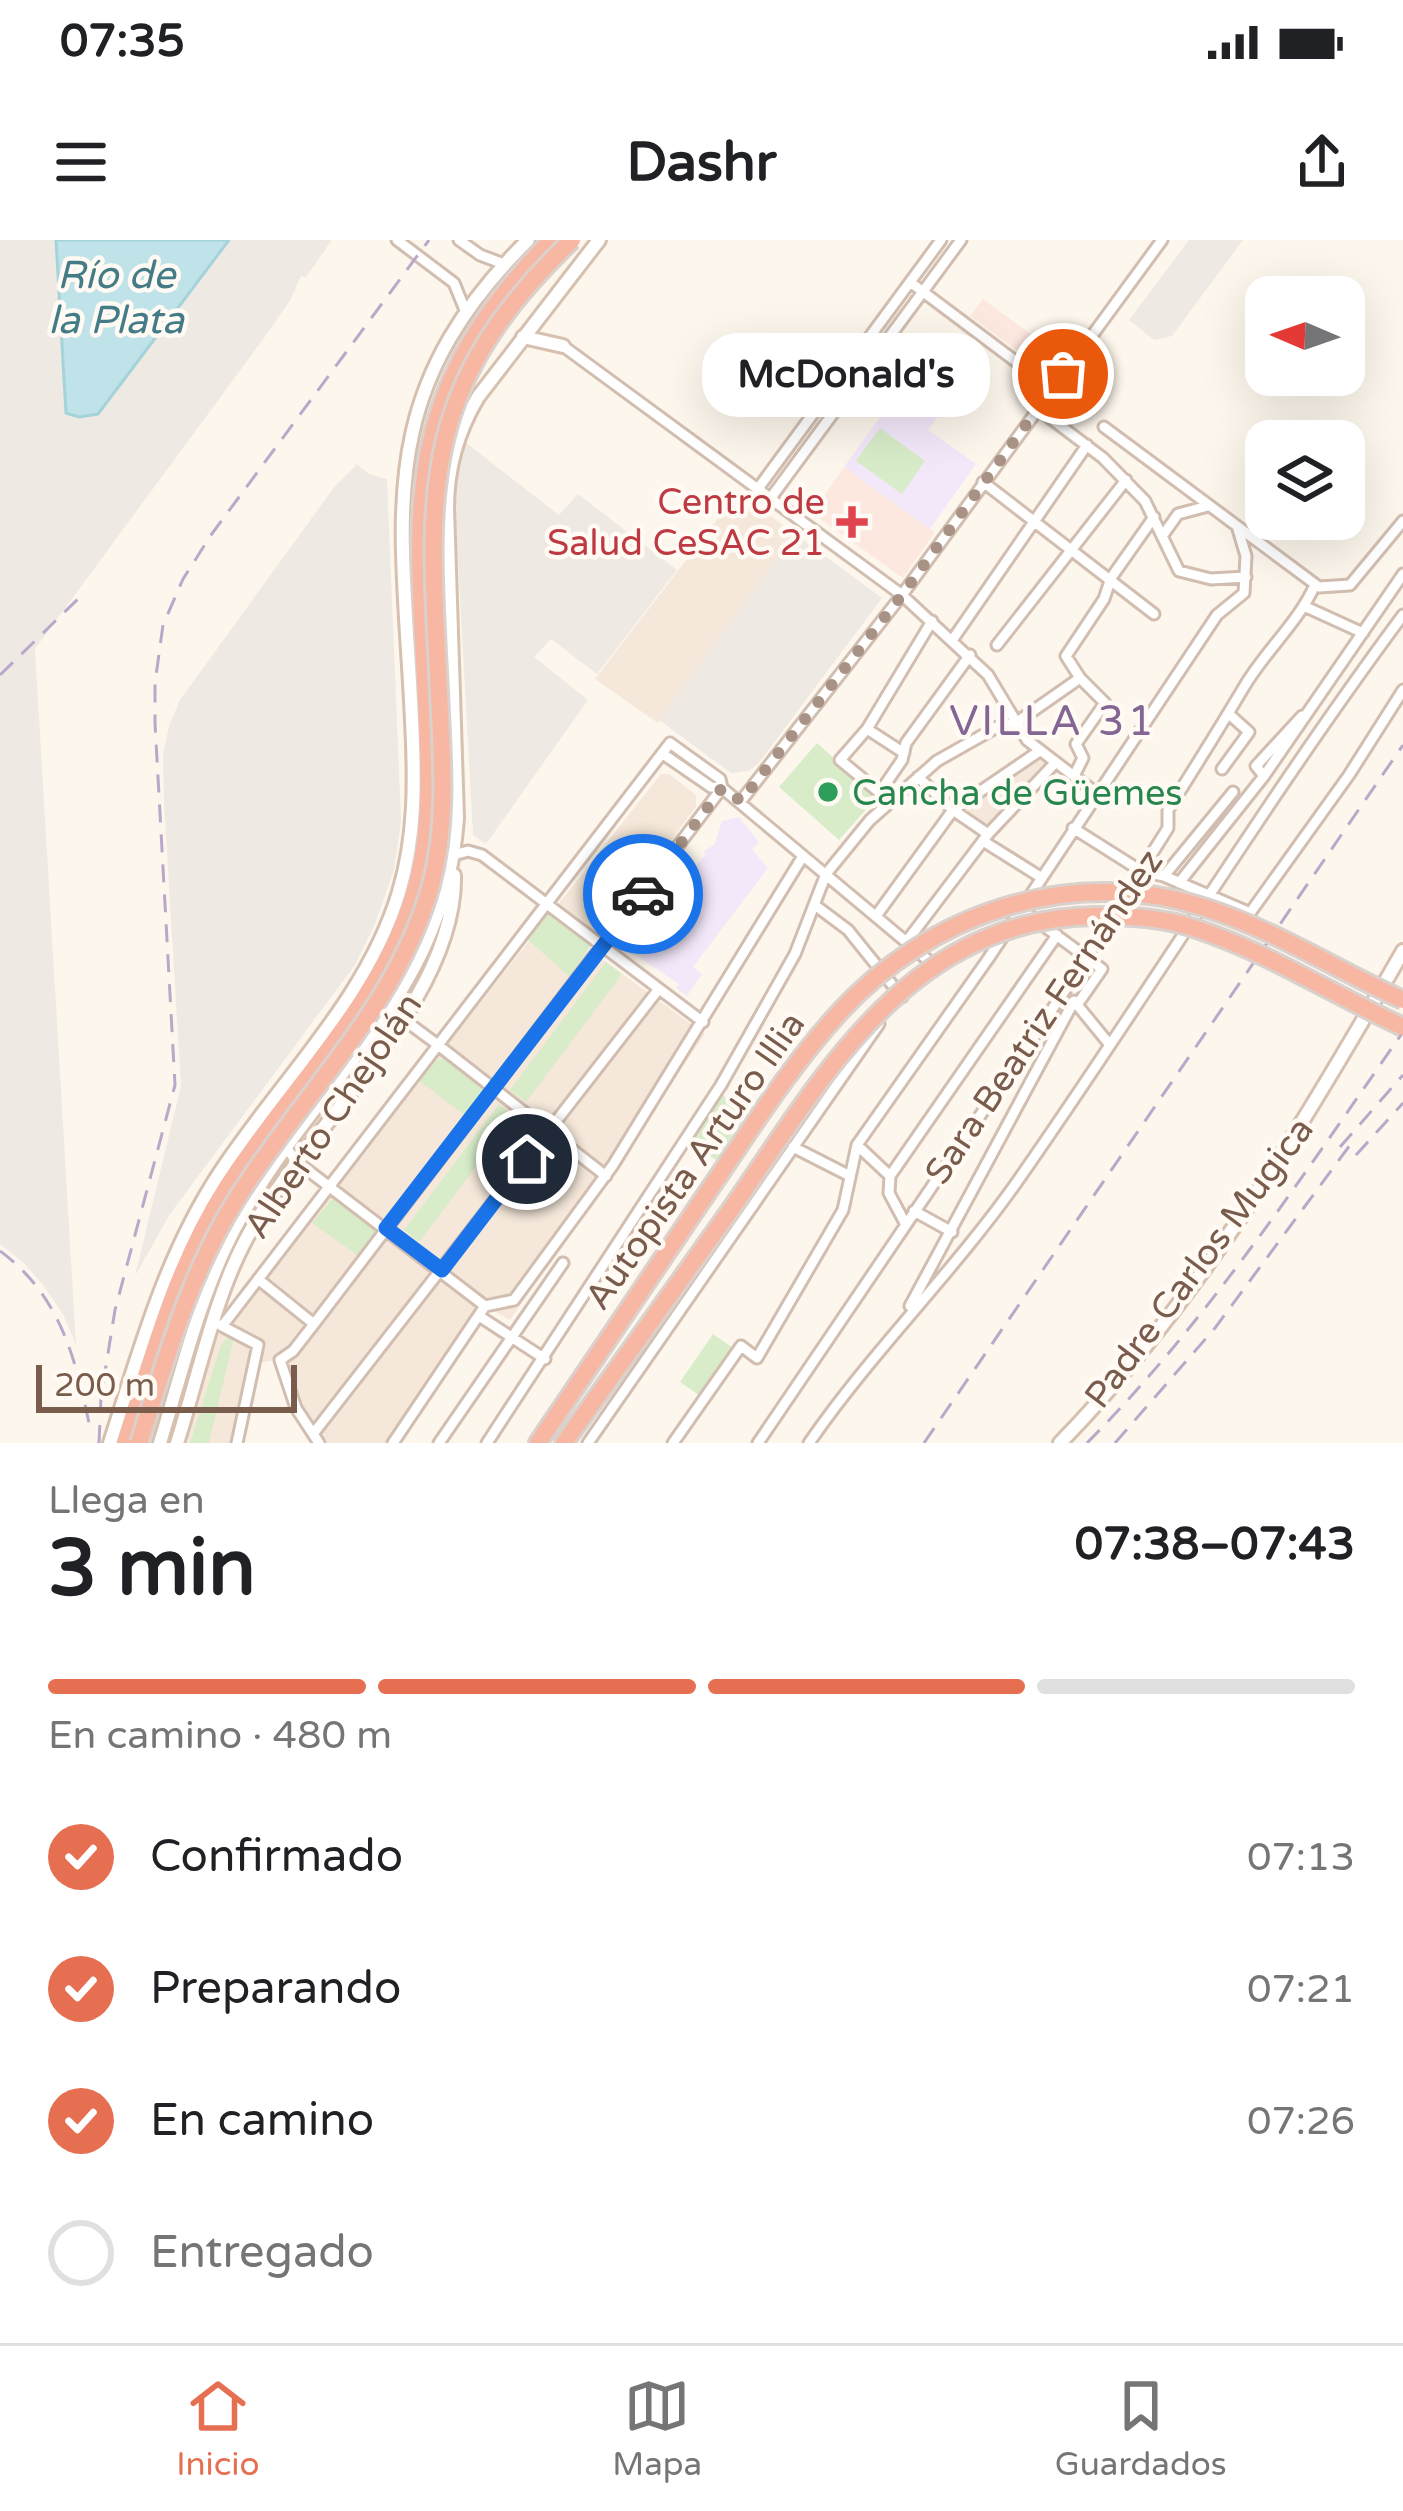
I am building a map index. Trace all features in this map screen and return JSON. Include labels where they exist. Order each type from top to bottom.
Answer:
[{"type":"highway","points":[[125,1443],[169,1307],[205,1223],[248,1156],[365,998],[412,900],[422,861],[429,781],[419,528],[428,445],[464,350],[507,286],[552,240]]},
{"type":"highway","points":[[140,1443],[193,1282],[217,1230],[378,1004],[424,907],[440,842],[443,782],[433,545],[442,449],[458,397],[491,330],[525,286],[572,240]]},
{"type":"highway","name":"Autopista Arturo Illia","points":[[538,1443],[781,1085],[837,1014],[911,951],[961,922],[1028,899],[1080,892],[1172,899],[1228,916],[1403,1000]]},
{"type":"highway","name":"Autopista Arturo Illia","points":[[564,1443],[844,1052],[903,987],[957,950],[1056,918],[1160,920],[1246,949],[1403,1027]]},
{"type":"main road","points":[[110,1443],[180,1241],[221,1171],[349,996],[373,958],[398,898],[414,796],[403,469],[425,384],[465,310],[528,240]]},
{"type":"main road","points":[[160,1443],[235,1227],[390,1015],[434,928],[454,855],[458,784],[448,475],[465,421],[519,342],[599,240]]},
{"type":"main road","points":[[535,285],[543,294],[543,312],[563,346]]},
{"type":"main road","points":[[491,344],[507,349],[519,342],[563,346]]},
{"type":"main road","name":"Padre Carlos Mugica","points":[[1060,1443],[1155,1331],[1278,1164],[1403,951]]},
{"type":"main road","name":"Alberto Chejolán","points":[[177,1443],[242,1245],[390,1015]]},
{"type":"main road","points":[[179,1345],[185,1350],[185,1362]]},
{"type":"street","points":[[397,240],[454,283],[465,310]]},
{"type":"street","points":[[459,240],[504,264]]},
{"type":"street","points":[[757,490],[941,240]]},
{"type":"street","points":[[770,500],[961,240]]},
{"type":"street","points":[[741,801],[902,595],[1162,240]]},
{"type":"street","points":[[910,282],[1051,388]]},
{"type":"street","points":[[563,346],[902,595],[988,675],[1038,752],[1096,794]]},
{"type":"street","points":[[1037,408],[1126,480],[1154,518],[1179,571],[1211,579],[1246,578]]},
{"type":"street","points":[[1104,428],[1317,586],[1351,585],[1403,521]]},
{"type":"street","points":[[953,639],[1087,445]]},
{"type":"street","points":[[997,645],[1126,480]]},
{"type":"street","points":[[983,482],[1154,614]]},
{"type":"street","points":[[1163,535],[1178,514],[1208,506]]},
{"type":"street","points":[[1074,776],[1083,758],[1076,744],[1105,703],[1066,656],[1104,598],[1111,578],[1154,518]]},
{"type":"street","points":[[674,1443],[741,1346],[758,1358],[844,1210],[857,1144],[1217,615],[1244,593],[1246,556],[1238,529]]},
{"type":"street","points":[[1179,883],[1264,776],[1403,574]]},
{"type":"street","name":"Sara Beatriz Fernández","points":[[758,1443],[1087,957],[1168,827],[1168,810],[1231,715],[1244,686],[1317,586]]},
{"type":"street","points":[[1306,607],[1363,633]]},
{"type":"street","points":[[809,1443],[1012,1188],[1306,746],[1403,615]]},
{"type":"street","points":[[891,802],[840,760],[866,729],[932,621]]},
{"type":"street","points":[[880,792],[906,743],[970,655]]},
{"type":"street","points":[[487,1443],[545,1359],[610,1249],[690,1135],[776,993],[826,874],[870,820],[918,777],[980,736],[1017,722],[1080,678]]},
{"type":"street","points":[[1073,828],[1141,871],[1164,876],[1250,913],[1403,690]]},
{"type":"street","points":[[1222,769],[1250,732],[1231,715]]},
{"type":"street","points":[[866,729],[904,753]]},
{"type":"street","points":[[875,916],[953,810],[1038,752]]},
{"type":"street","points":[[237,1443],[258,1345],[219,1325],[663,754],[710,787],[722,788],[741,801],[939,970]]},
{"type":"street","points":[[907,940],[986,837],[1055,763]]},
{"type":"street","points":[[918,777],[1042,878]]},
{"type":"street","points":[[658,990],[316,1438],[296,1408],[280,1360],[314,1324],[722,788]]},
{"type":"street","points":[[1164,876],[1233,792]]},
{"type":"street","points":[[454,855],[468,851],[482,855],[703,1022]]},
{"type":"street","points":[[393,1443],[482,1311],[514,1300],[606,1176],[803,856]]},
{"type":"street","points":[[588,1443],[869,1036],[902,997],[848,930],[816,906]]},
{"type":"street","points":[[848,930],[865,907]]},
{"type":"street","points":[[892,1336],[1076,1003],[1102,969],[1021,909]]},
{"type":"street","points":[[905,1223],[892,1200],[890,1176],[1057,935]]},
{"type":"street","points":[[1076,1003],[1110,1046]]},
{"type":"street","points":[[390,1015],[438,1045],[606,1176]]},
{"type":"street","points":[[857,1144],[890,1176]]},
{"type":"street","points":[[793,1148],[848,1175]]},
{"type":"street","points":[[287,1150],[442,1270],[512,1337],[545,1359]]},
{"type":"street","points":[[914,1211],[952,1232]]},
{"type":"street","points":[[439,1443],[562,1263]]},
{"type":"street","points":[[258,1279],[314,1324]]},
{"type":"shaded area","points":[[0,240],[56,240],[66,413],[87,415],[99,414],[229,240],[332,240],[306,277],[301,276],[264,338],[35,649],[76,1345],[43,1285],[0,1244]]},
{"type":"shaded area","points":[[1189,240],[1243,240],[1172,336],[1154,340],[1129,320]]},
{"type":"shaded area","points":[[983,299],[1051,349],[1038,366],[970,316]]},
{"type":"shaded area","points":[[917,366],[954,393],[928,430],[976,464],[930,529],[844,467]]},
{"type":"shaded area","points":[[465,442],[559,515],[578,494],[677,570],[597,674],[551,639],[534,657],[588,700],[486,844],[473,835],[455,505]]},
{"type":"shaded area","points":[[357,464],[387,479],[401,821],[394,870],[355,965],[170,1214],[135,1276],[181,1086],[164,802],[163,756],[169,726],[180,700],[335,486]]},
{"type":"shaded area","points":[[844,467],[935,532],[903,578],[812,513]]},
{"type":"shaded area","points":[[733,489],[795,534],[658,723],[595,679],[726,508]]},
{"type":"shaded area","points":[[795,534],[882,598],[758,764],[731,773],[659,720]]},
{"type":"shaded area","points":[[1039,753],[1054,763],[988,833],[955,810]]},
{"type":"shaded area","points":[[661,774],[669,774],[696,795],[696,807],[588,949],[705,1034],[510,1320],[492,1310],[399,1443],[315,1443],[278,1360],[258,1363],[241,1443],[183,1443],[218,1335]]},
{"type":"shaded area","points":[[739,817],[759,842],[752,849],[768,868],[693,967],[702,974],[687,996],[676,988],[679,984],[636,955],[662,920],[656,914],[704,851],[714,845],[722,821]]},
{"type":"green space","points":[[880,428],[925,461],[902,494],[856,461]]},
{"type":"green space","name":"Cancha de Güemes","points":[[817,743],[877,797],[839,840],[779,787]]},
{"type":"green space","points":[[545,914],[590,946],[570,977],[527,939]]},
{"type":"green space","points":[[606,962],[622,974],[526,1102],[510,1090]]},
{"type":"green space","points":[[446,1057],[483,1086],[485,1093],[467,1117],[417,1079],[430,1063]]},
{"type":"green space","points":[[721,1094],[748,1112],[716,1160],[690,1142]]},
{"type":"green space","points":[[499,1104],[521,1123],[502,1148],[494,1143],[419,1242],[404,1230]]},
{"type":"green space","points":[[334,1197],[374,1227],[357,1255],[312,1223]]},
{"type":"green space","points":[[713,1334],[736,1350],[703,1398],[680,1382]]},
{"type":"green space","points":[[229,1335],[234,1337],[209,1443],[190,1443],[221,1345]]},
{"type":"water","name":"Río de la Plata","points":[[56,240],[229,240],[98,414],[66,413]]},
{"type":"railway","points":[[99,1443],[115,1310],[175,1085],[155,723],[163,625],[183,579],[211,535],[429,240]]},
{"type":"railway","points":[[0,675],[80,597]]},
{"type":"railway","points":[[924,1443],[1403,745]]},
{"type":"railway","points":[[1087,1443],[1214,1296],[1403,1032]]},
{"type":"railway","points":[[1340,1147],[1403,1075]]},
{"type":"railway","points":[[1356,1155],[1403,1103]]},
{"type":"railway","points":[[1115,1443],[1215,1328],[1356,1137]]},
{"type":"railway","points":[[0,1251],[21,1268],[51,1308],[71,1353],[90,1428]]},
{"type":"way so far","points":[[643,894],[722,788],[741,801],[902,595],[1063,374]]},
{"type":"place","name":"McDonald's","points":[[1063,374]]},
{"type":"place","name":"Centro de Salud CeSAC 21","points":[[852,522]]},
{"type":"place","name":"Cancha de Güemes","points":[[828,792]]},
{"type":"district","name":"VILLA 31","points":[[1053,720]]},
{"type":"route","points":[[527,1159],[442,1270],[386,1228],[643,894]]}]
